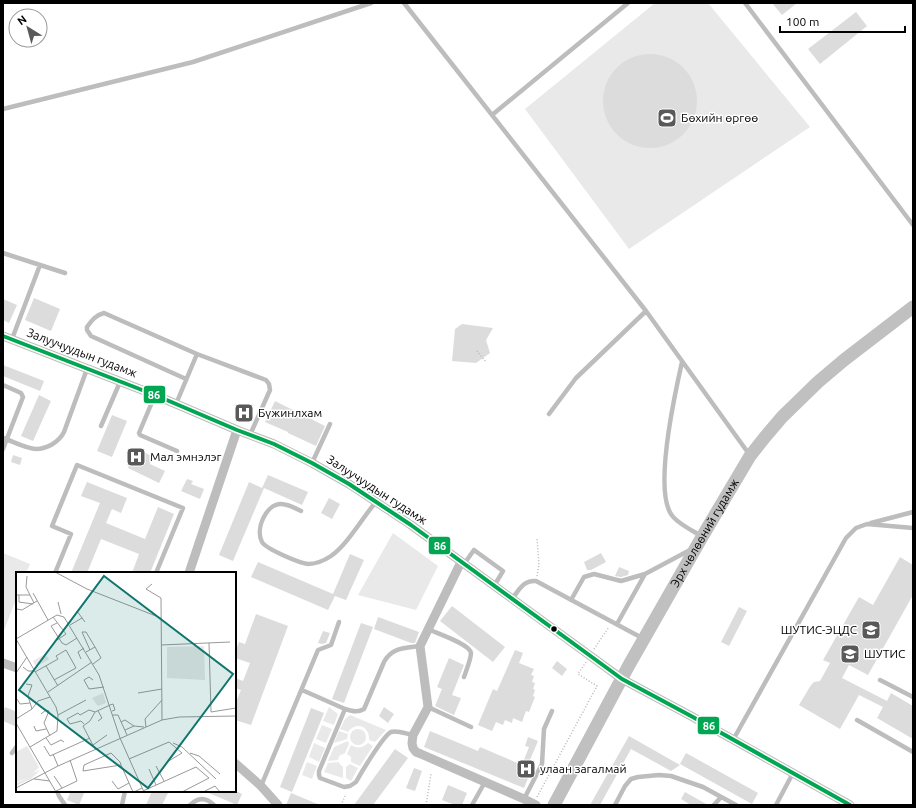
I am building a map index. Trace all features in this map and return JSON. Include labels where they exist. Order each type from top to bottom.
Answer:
[{"type":"main road","name":"Эрх чөлөөний гудамж","points":[[554,805],[593,731],[699,541],[750,456],[782,417],[818,382],[913,307]]},
{"type":"street","name":"Залуучуудын гудамж","points":[[7,337],[155,395],[274,444],[350,484],[412,525],[622,679],[850,805]]},
{"type":"street","points":[[189,572],[237,430]]},
{"type":"street","points":[[463,563],[420,646],[428,707],[413,735],[412,743],[416,752],[535,804]]},
{"type":"street","points":[[236,764],[261,786],[278,805]]},
{"type":"lane","points":[[3,108],[193,62],[371,3]]},
{"type":"lane","points":[[404,3],[646,311],[750,456]]},
{"type":"lane","points":[[492,115],[628,3]]},
{"type":"lane","points":[[745,3],[913,225]]},
{"type":"lane","points":[[3,253],[65,273]]},
{"type":"lane","points":[[7,337],[40,265]]},
{"type":"lane","points":[[549,414],[576,378],[646,311]]},
{"type":"lane","points":[[186,379],[91,336],[87,330],[87,327],[94,318],[104,313],[197,354],[266,380],[269,384],[270,390],[250,435]]},
{"type":"lane","points":[[176,404],[197,354]]},
{"type":"lane","points":[[571,600],[584,577],[594,574],[621,581],[645,574],[699,541],[671,515],[667,506],[664,486],[666,454],[682,362]]},
{"type":"lane","points":[[5,439],[35,449],[44,448],[60,439],[64,432],[87,369]]},
{"type":"lane","points":[[101,426],[120,381]]},
{"type":"lane","points":[[3,385],[21,393],[23,397],[5,439],[3,449]]},
{"type":"lane","points":[[155,395],[139,433],[140,435],[177,451]]},
{"type":"lane","points":[[312,463],[330,424]]},
{"type":"lane","points":[[55,572],[71,534],[52,526],[77,465],[183,508],[156,572]]},
{"type":"lane","points":[[301,511],[283,504],[272,506],[264,516],[260,533],[262,542],[269,549],[308,564],[316,563],[331,556],[338,550],[376,502]]},
{"type":"lane","points":[[733,740],[846,538],[856,528],[913,512]]},
{"type":"lane","points":[[867,524],[913,528]]},
{"type":"lane","points":[[463,563],[474,550],[503,571],[494,586]]},
{"type":"lane","points":[[617,624],[645,574]]},
{"type":"lane","points":[[512,599],[524,583],[530,580],[536,581],[644,639]]},
{"type":"lane","points":[[261,786],[318,650],[331,645],[339,622]]},
{"type":"lane","points":[[428,629],[464,644],[470,649],[471,654],[464,677]]},
{"type":"lane","points":[[302,690],[345,709],[360,712],[364,709],[387,656],[401,648],[420,646]]},
{"type":"lane","points":[[880,680],[913,698]]},
{"type":"lane","points":[[428,707],[471,727]]},
{"type":"lane","points":[[345,709],[319,771],[320,778],[344,787],[350,786],[356,782],[387,735],[391,732],[413,735]]},
{"type":"lane","points":[[524,798],[542,764],[544,729],[552,711]]},
{"type":"lane","points":[[857,720],[913,752]]},
{"type":"lane","points":[[12,753],[16,747]]},
{"type":"lane","points":[[776,805],[794,773]]},
{"type":"lane","points":[[615,805],[625,786],[631,779],[659,775],[671,776],[703,787],[736,805]]},
{"type":"lane","points":[[472,805],[486,782]]},
{"type":"lane","points":[[57,792],[65,805]]},
{"type":"lane","points":[[122,805],[125,792]]},
{"type":"lane","points":[[714,805],[721,797]]},
{"type":"lane","points":[[190,805],[193,802],[203,799],[209,800],[214,805]]},
{"type":"path","points":[[477,351],[486,362]]},
{"type":"path","points":[[536,581],[539,565],[537,538]]},
{"type":"path","points":[[535,804],[597,686],[578,674],[612,622]]},
{"type":"path","points":[[426,805],[432,774]]},
{"type":"path","points":[[340,805],[346,794]]},
{"type":"shaded area","name":"Бөхийн өргөө","points":[[655,3],[708,3],[810,127],[629,249],[525,109]]},
{"type":"shaded area","points":[[393,533],[438,566],[416,610],[358,595]]},
{"type":"shaded area","points":[[3,553],[30,564],[26,572],[16,572],[16,600],[3,633]]},
{"type":"shaded area","points":[[329,707],[338,714],[334,725],[323,721]]},
{"type":"shaded area","points":[[350,715],[386,730],[375,742],[369,740],[369,735],[365,728],[358,726],[348,732],[340,729],[345,719]]},
{"type":"shaded area","points":[[322,725],[332,729],[326,743],[316,739]]},
{"type":"shaded area","points":[[355,729],[361,729],[366,734],[364,743],[361,745],[355,745],[350,740],[350,734]]},
{"type":"shaded area","points":[[339,731],[348,734],[347,739],[334,743]]},
{"type":"shaded area","points":[[348,741],[349,744],[345,753],[339,756],[338,760],[328,761],[334,747]]},
{"type":"shaded area","points":[[314,743],[325,748],[319,762],[309,757]]},
{"type":"shaded area","points":[[368,743],[373,746],[360,766],[351,762],[351,757],[347,754],[351,745],[360,747]]},
{"type":"shaded area","points":[[307,762],[317,766],[312,779],[302,775]]},
{"type":"shaded area","points":[[338,762],[343,767],[343,778],[324,772],[328,763]]},
{"type":"shaded area","points":[[350,764],[358,768],[351,781],[346,778],[346,767]]},
{"type":"building","points":[[772,3],[797,3],[782,15]]},
{"type":"building","points":[[856,12],[867,26],[820,64],[808,49]]},
{"type":"building","points":[[650,54],[668,57],[684,67],[694,83],[697,101],[694,119],[684,135],[668,145],[650,148],[632,145],[616,135],[606,119],[603,101],[606,83],[616,67],[632,57]]},
{"type":"building","points":[[34,298],[60,309],[51,331],[25,320]]},
{"type":"building","points":[[3,299],[17,305],[9,323],[3,320]]},
{"type":"building","points":[[462,324],[493,328],[486,340],[490,353],[476,363],[452,361],[455,329]]},
{"type":"building","points":[[3,365],[44,381],[40,391],[3,376]]},
{"type":"building","points":[[39,395],[51,401],[33,441],[21,436]]},
{"type":"building","points":[[275,401],[325,426],[316,446],[265,422]]},
{"type":"building","points":[[112,415],[127,421],[112,457],[97,451]]},
{"type":"building","points":[[142,451],[153,457],[150,464],[165,471],[159,483],[128,468],[134,455],[139,457]]},
{"type":"building","points":[[13,455],[22,458],[20,465],[11,462]]},
{"type":"building","points":[[268,475],[308,492],[302,505],[264,488],[233,561],[219,555],[249,482],[262,488]]},
{"type":"building","points":[[187,479],[193,481],[191,484],[204,489],[200,499],[181,491]]},
{"type":"building","points":[[87,482],[127,498],[121,513],[112,509],[106,523],[145,539],[158,507],[174,514],[150,572],[132,572],[139,554],[101,539],[87,572],[71,572],[100,503],[81,496]]},
{"type":"building","points":[[329,498],[340,504],[332,519],[321,513]]},
{"type":"building","points":[[601,553],[606,562],[591,570],[587,570],[584,562]]},
{"type":"building","points":[[350,554],[364,560],[346,600],[335,596],[328,610],[251,577],[258,562],[333,594]]},
{"type":"building","points":[[900,557],[913,565],[913,595],[868,675],[849,665],[842,678],[887,701],[891,693],[913,706],[913,739],[877,718],[883,707],[859,695],[840,729],[799,705],[811,685],[814,682],[820,681],[830,663],[823,660],[859,597],[873,605]]},
{"type":"building","points":[[619,567],[629,571],[628,575],[621,577],[615,576]]},
{"type":"building","points":[[452,606],[505,647],[493,662],[440,621]]},
{"type":"building","points":[[739,607],[747,611],[729,646],[721,642]]},
{"type":"building","points":[[256,614],[288,626],[251,725],[236,720],[236,702],[241,690],[236,688],[236,678],[243,681],[250,663],[236,658],[236,650],[239,642],[245,644]]},
{"type":"building","points":[[378,617],[419,632],[415,643],[411,643],[374,629]]},
{"type":"building","points":[[361,623],[373,627],[344,703],[332,699]]},
{"type":"building","points":[[323,631],[330,633],[326,643],[322,644],[318,643]]},
{"type":"building","points":[[515,650],[523,653],[519,663],[534,669],[531,675],[534,676],[532,682],[535,683],[533,696],[535,697],[529,712],[526,711],[522,722],[513,718],[512,723],[505,720],[503,725],[496,722],[492,731],[478,725],[493,689],[497,691]]},
{"type":"building","points":[[449,658],[464,665],[452,695],[461,698],[454,715],[435,706],[442,689],[437,687]]},
{"type":"building","points":[[557,661],[567,669],[562,676],[552,668]]},
{"type":"building","points":[[5,707],[16,712],[16,727],[3,721]]},
{"type":"building","points":[[384,707],[394,714],[388,723],[379,716]]},
{"type":"building","points":[[311,708],[324,713],[292,792],[280,787]]},
{"type":"building","points":[[430,731],[478,751],[480,747],[522,765],[529,747],[525,746],[528,737],[538,741],[527,767],[532,769],[524,788],[424,747]]},
{"type":"building","points":[[629,736],[680,765],[671,771],[631,749],[600,805],[590,805]]},
{"type":"building","points":[[395,749],[408,758],[373,805],[354,805]]},
{"type":"building","points":[[686,753],[758,793],[752,804],[680,764]]},
{"type":"building","points":[[414,768],[422,771],[415,791],[406,788]]},
{"type":"building","points":[[448,785],[467,793],[462,805],[455,805],[442,800]]},
{"type":"building","points":[[236,791],[242,794],[237,805],[206,792]]},
{"type":"building","points":[[71,792],[85,792],[79,805],[67,800]]},
{"type":"building","points":[[152,792],[168,792],[162,805],[146,805]]},
{"type":"building","points":[[685,792],[708,805],[691,805],[681,799]]},
{"type":"building","points":[[291,793],[320,805],[286,805]]},
{"type":"transit line","name":"86","points":[[3,336],[155,395],[274,444],[312,463],[349,484],[411,525],[622,679],[850,805]]},
{"type":"place","name":"Бөхийн өргөө","points":[[667,118]]},
{"type":"place","name":"Бүжинлхам","points":[[244,413]]},
{"type":"place","name":"Мал эмнэлэг","points":[[136,457]]},
{"type":"place","name":"ШУТИС-ЭЦДС","points":[[871,630]]},
{"type":"place","name":"ШУТИС","points":[[850,654]]},
{"type":"place","name":"улаан загалмай","points":[[526,769]]}]
